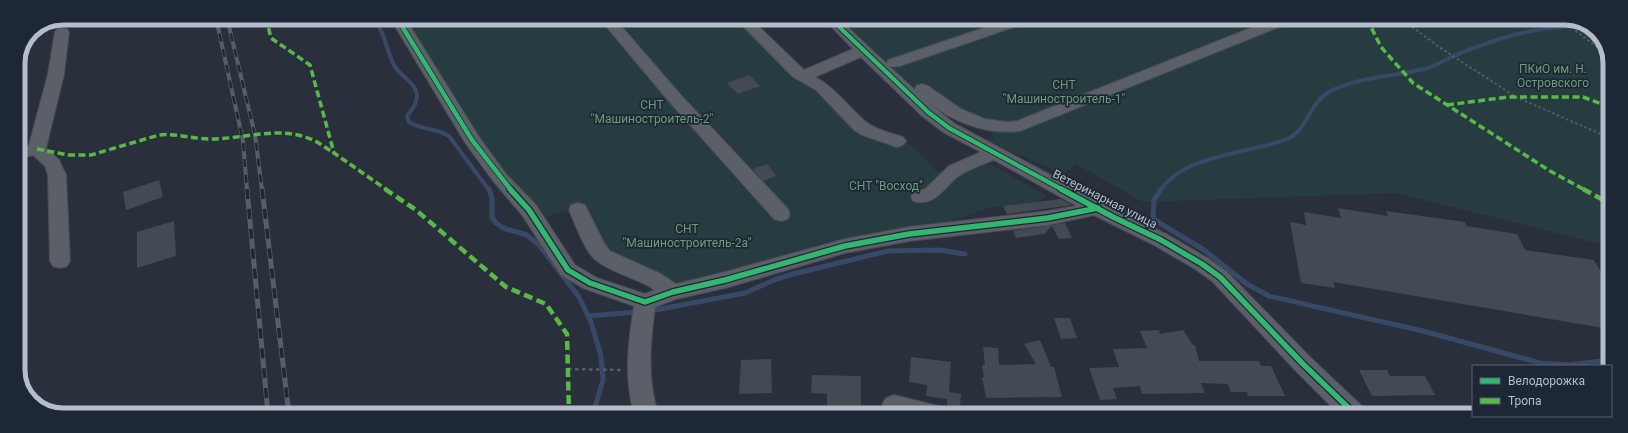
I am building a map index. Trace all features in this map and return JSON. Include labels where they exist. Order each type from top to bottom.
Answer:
[{"type":"street","points":[[401,25],[472,140],[500,178],[529,210],[568,270],[590,283],[645,302],[673,292],[725,280],[812,254],[880,239],[1048,218],[1098,208]]},
{"type":"street","points":[[613,25],[674,96],[782,214]]},
{"type":"street","points":[[749,25],[803,76],[822,87],[860,126],[873,133],[897,141]]},
{"type":"street","name":"Ветеринарная улица","points":[[838,25],[937,120],[995,153],[1182,251],[1220,277],[1303,364],[1349,408]]},
{"type":"street","points":[[853,25],[933,99],[946,109],[992,126],[1011,128],[1028,124],[1272,25]]},
{"type":"street","points":[[894,63],[1006,25]]},
{"type":"street","points":[[37,149],[56,74],[62,32]]},
{"type":"street","points":[[803,76],[864,50]]},
{"type":"street","points":[[25,152],[37,149]]},
{"type":"street","points":[[37,149],[53,164],[57,175],[60,261]]},
{"type":"street","points":[[920,197],[932,193],[955,170],[995,153]]},
{"type":"street","points":[[578,210],[596,247],[603,256],[654,278],[673,292]]},
{"type":"street","points":[[644,408],[640,396],[636,371],[645,302]]},
{"type":"street","points":[[894,406],[904,408]]},
{"type":"path","points":[[1410,25],[1447,53],[1516,97],[1603,135]]},
{"type":"path","points":[[1571,26],[1577,32],[1600,49]]},
{"type":"path","points":[[568,369],[611,370]]},
{"type":"green space","points":[[409,25],[756,25],[802,71],[814,74],[860,122],[878,132],[894,134],[902,139],[918,152],[937,172],[973,159],[985,162],[1046,195],[1042,200],[989,208],[935,227],[864,235],[816,245],[809,250],[677,287],[662,276],[646,268],[629,261],[610,256],[590,223],[586,206],[542,217],[494,160]]},
{"type":"green space","points":[[847,25],[1565,25],[1577,27],[1588,33],[1597,42],[1603,61],[1603,245],[1396,193],[1143,202],[1076,164],[1064,174],[988,141],[994,135],[938,110]]},
{"type":"building","points":[[749,75],[760,86],[738,94],[727,83]]},
{"type":"building","points":[[767,164],[776,176],[763,181],[753,169]]},
{"type":"building","points":[[159,180],[163,197],[126,210],[123,192]]},
{"type":"building","points":[[1061,199],[1072,205],[1007,214],[1003,206]]},
{"type":"building","points":[[1338,208],[1388,216],[1386,211],[1465,222],[1466,226],[1517,234],[1525,250],[1594,260],[1603,276],[1603,328],[1333,282],[1335,288],[1301,283],[1290,222],[1306,225],[1304,212],[1341,218]]},
{"type":"building","points":[[174,221],[176,256],[137,268],[137,232]]},
{"type":"building","points":[[1065,223],[1072,238],[1059,239],[1052,226],[1044,234],[1016,238],[1013,231]]},
{"type":"building","points":[[1054,318],[1070,318],[1077,338],[1061,339]]},
{"type":"building","points":[[1159,330],[1160,334],[1183,330],[1193,345],[1195,345],[1199,361],[1259,361],[1261,366],[1271,366],[1285,396],[1248,396],[1247,392],[1231,392],[1228,384],[1201,383],[1205,393],[1142,394],[1140,386],[1113,388],[1117,399],[1100,400],[1089,368],[1119,367],[1113,349],[1147,348],[1140,331]]},
{"type":"building","points":[[1040,340],[1051,367],[1054,367],[1062,397],[986,398],[982,377],[984,377],[982,365],[985,365],[983,347],[998,348],[999,365],[1036,364],[1024,344]]},
{"type":"building","points":[[911,357],[951,362],[949,392],[961,394],[960,406],[947,405],[947,399],[926,396],[927,385],[909,382]]},
{"type":"building","points":[[771,359],[772,393],[739,394],[741,360]]},
{"type":"building","points":[[1359,370],[1387,370],[1390,376],[1425,376],[1435,395],[1372,396]]},
{"type":"building","points":[[812,375],[861,376],[861,408],[827,408],[827,394],[811,393]]},
{"type":"waterway","points":[[378,25],[394,65],[416,90],[417,100],[407,116],[409,122],[449,136],[489,190]]},
{"type":"waterway","points":[[1161,190],[1172,178],[1185,169],[1201,162],[1272,144],[1294,135],[1300,129],[1312,109],[1322,97],[1341,87],[1365,80],[1428,68],[1478,47],[1522,33],[1572,26]]},
{"type":"waterway","points":[[489,189],[492,198],[492,217],[496,223],[503,228],[527,235],[539,245],[579,297],[588,316]]},
{"type":"waterway","points":[[1161,189],[1154,200],[1153,219],[1204,250],[1247,284],[1269,296],[1423,331],[1540,363],[1569,365]]},
{"type":"waterway","points":[[650,311],[745,293],[774,280],[793,274],[888,251],[939,250],[965,254]]},
{"type":"waterway","points":[[588,316],[636,312]]},
{"type":"waterway","points":[[588,316],[601,356],[603,380],[595,408]]},
{"type":"waterway","points":[[1569,365],[1603,361]]},
{"type":"railway","points":[[218,25],[243,141],[247,190]]},
{"type":"railway","points":[[229,25],[255,135],[262,190]]},
{"type":"railway","points":[[247,189],[267,408]]},
{"type":"railway","points":[[262,189],[288,408]]},
{"type":"marked path","points":[[268,25],[271,38],[310,65],[334,153],[416,210],[506,287],[546,304],[567,334],[569,408]]},
{"type":"marked path","points":[[1370,25],[1381,47],[1413,83],[1550,171],[1603,200]]},
{"type":"marked path","points":[[1447,105],[1508,97],[1583,97],[1603,104]]},
{"type":"marked path","points":[[37,149],[69,155],[91,155],[159,135],[168,134],[210,139],[278,133],[293,134],[313,140],[334,153]]},
{"type":"cycle path","points":[[401,25],[472,140],[500,178],[529,210],[568,270],[590,283],[645,302],[673,292],[725,280],[845,246],[909,234],[1048,218],[1098,208]]},
{"type":"cycle path","points":[[837,25],[928,112],[949,128],[1113,217],[1161,240],[1202,264],[1220,277],[1303,364],[1349,408]]},
{"type":"park label","name":"ПКиО им. Н. Островского","points":[[1553,76]]},
{"type":"park label","name":"СНТ \"Машиностроитель-1\"","points":[[1064,92]]},
{"type":"park label","name":"СНТ \"Машиностроитель-2\"","points":[[652,112]]},
{"type":"park label","name":"СНТ \"Восход\"","points":[[886,186]]},
{"type":"park label","name":"СНТ \"Машиностроитель-2а\"","points":[[687,236]]}]
